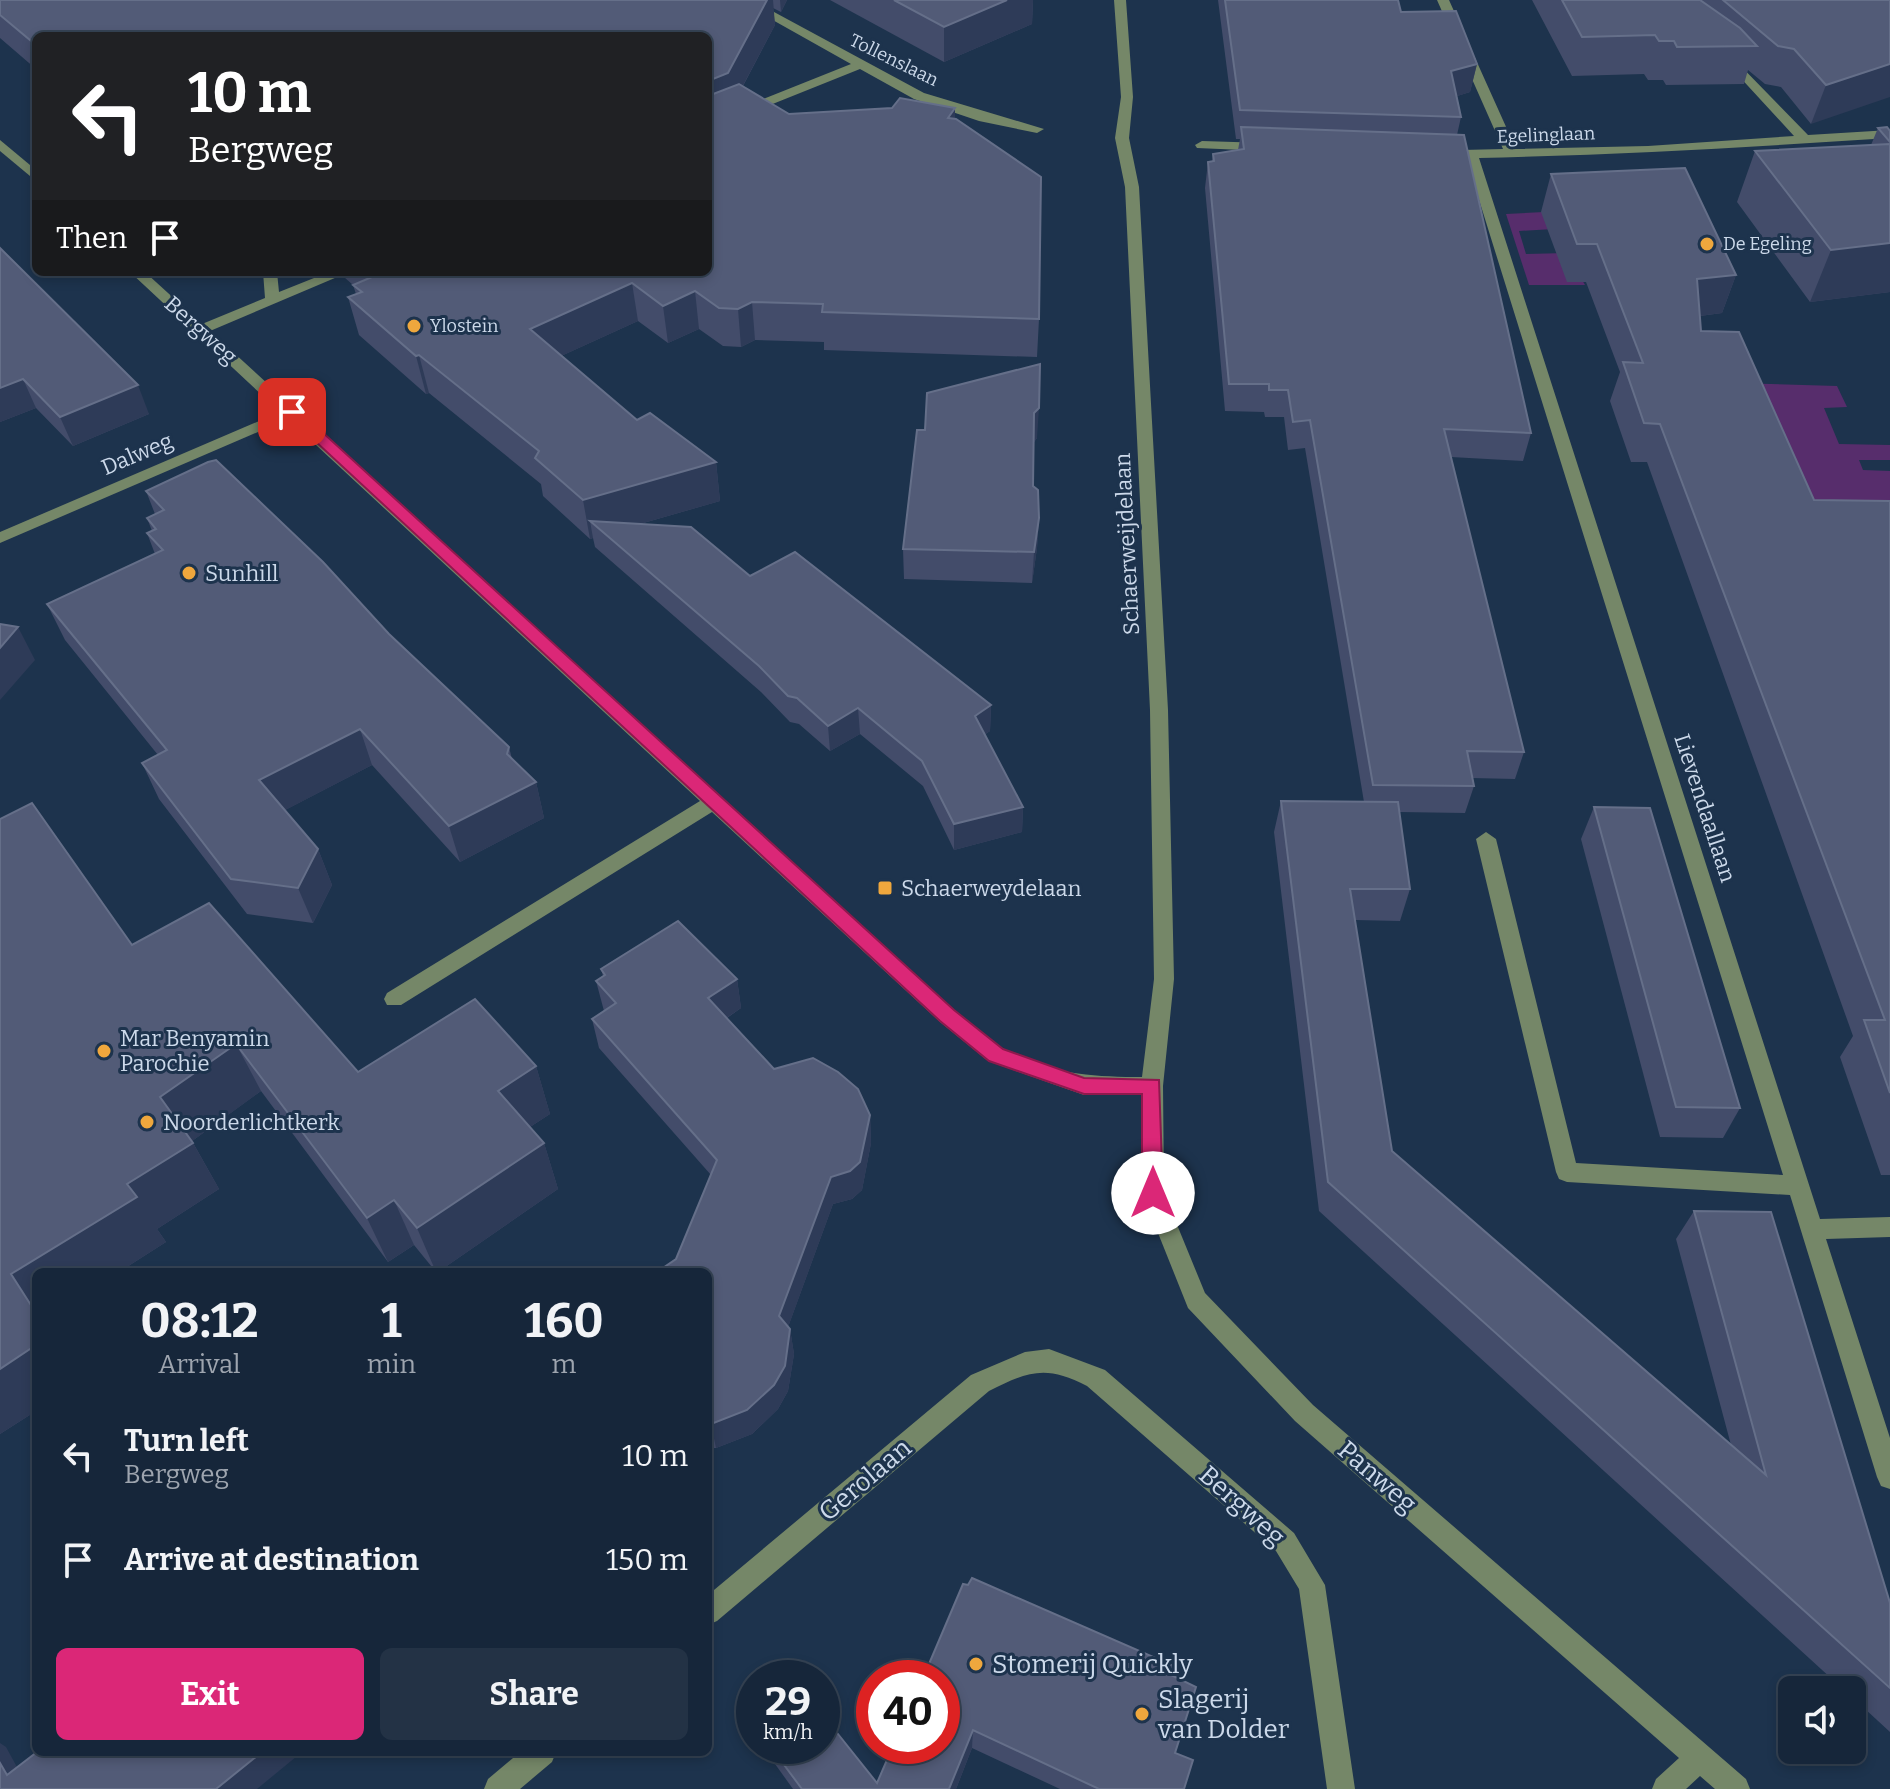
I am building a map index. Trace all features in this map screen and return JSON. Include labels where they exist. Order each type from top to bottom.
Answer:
[{"type":"street","name":"Tollenslaan","points":[[743,0],[919,96],[984,118],[1037,129]]},
{"type":"street","name":"Schaerweijdelaan","points":[[1120,0],[1127,97],[1122,138],[1132,187],[1159,710],[1164,979],[1152,1086]]},
{"type":"street","points":[[1443,0],[1512,154]]},
{"type":"street","points":[[1713,46],[1733,61],[1805,140]]},
{"type":"street","points":[[712,124],[859,65]]},
{"type":"street","name":"Egelinglaan","points":[[1441,154],[1512,154],[1890,134]]},
{"type":"street","points":[[1849,137],[1859,152]]},
{"type":"street","points":[[0,144],[32,173]]},
{"type":"street","points":[[1202,145],[1281,148]]},
{"type":"street","name":"Lievendaallaan","points":[[1472,155],[1890,1477]]},
{"type":"street","name":"Bergweg","points":[[141,276],[947,1016],[996,1055],[1084,1086],[1152,1086]]},
{"type":"street","points":[[270,276],[272,300]]},
{"type":"street","points":[[199,330],[332,276]]},
{"type":"street","name":"Dalweg","points":[[0,538],[292,412]]},
{"type":"street","points":[[394,999],[715,801]]},
{"type":"street","points":[[1486,839],[1567,1172],[1798,1186]]},
{"type":"street","name":"Panweg","points":[[1152,1086],[1153,1193],[1196,1300],[1304,1413],[1736,1789]]},
{"type":"street","points":[[1810,1229],[1890,1227]]},
{"type":"street","name":"Bergweg","points":[[1029,1359],[1067,1363],[1096,1378],[1285,1542],[1312,1585],[1341,1789]]},
{"type":"street","name":"Gerolaan","points":[[712,1609],[980,1383],[1029,1359]]},
{"type":"street","points":[[498,1789],[537,1756]]},
{"type":"street","points":[[1666,1789],[1699,1758]]},
{"type":"shaded area","points":[[1544,212],[1554,229],[1519,231],[1526,254],[1567,253],[1585,285],[1529,285],[1506,214]]},
{"type":"shaded area","points":[[1734,383],[1837,386],[1847,407],[1824,408],[1839,444],[1890,445],[1890,460],[1859,460],[1863,470],[1890,471],[1890,521],[1787,518]]},
{"type":"building","points":[[0,0],[767,0],[728,73],[712,79],[712,32],[32,32],[32,42],[0,15]]},
{"type":"building","points":[[894,0],[1007,0],[944,27]]},
{"type":"building","points":[[1225,0],[1398,0],[1401,12],[1456,11],[1477,64],[1451,71],[1461,117],[1240,110]]},
{"type":"building","points":[[1562,0],[1700,0],[1740,28],[1757,46],[1677,47],[1674,41],[1659,41],[1655,35],[1582,37]]},
{"type":"building","points":[[1723,0],[1890,0],[1890,64],[1826,85],[1794,49],[1778,46]]},
{"type":"building","points":[[739,84],[789,114],[892,108],[900,98],[955,108],[948,118],[956,119],[1041,177],[1039,319],[822,312],[823,304],[752,302],[738,309],[719,308],[695,291],[663,306],[632,283],[530,329],[637,420],[650,413],[716,462],[583,500],[535,458],[539,451],[419,355],[416,356],[348,297],[362,292],[353,285],[374,276],[712,276],[712,94]]},
{"type":"building","points":[[1241,127],[1464,135],[1531,433],[1444,429],[1524,752],[1467,751],[1474,786],[1373,785],[1310,420],[1293,422],[1288,390],[1269,390],[1269,384],[1229,384],[1208,162],[1214,161],[1213,154],[1244,149]]},
{"type":"building","points":[[1887,127],[1890,131],[1890,142],[1878,128]]},
{"type":"building","points":[[1890,144],[1890,243],[1831,250],[1755,151]]},
{"type":"building","points":[[1685,168],[1736,275],[1697,279],[1701,331],[1739,332],[1814,500],[1890,501],[1890,1093],[1864,1020],[1885,1020],[1660,424],[1644,423],[1623,362],[1643,363],[1597,244],[1577,244],[1551,174]]},
{"type":"building","points":[[0,248],[138,385],[60,417],[23,379],[0,388]]},
{"type":"building","points":[[1040,364],[1039,408],[1034,413],[1033,486],[1038,490],[1039,518],[1034,552],[903,549],[917,430],[925,430],[927,393]]},
{"type":"building","points":[[216,460],[323,562],[389,634],[509,747],[507,754],[536,782],[449,826],[360,729],[259,780],[318,849],[298,888],[231,879],[142,763],[167,750],[47,604],[163,550],[147,533],[156,529],[147,518],[164,510],[146,491]]},
{"type":"building","points":[[590,521],[691,527],[750,576],[795,552],[991,705],[975,716],[1023,807],[954,824],[922,761],[858,708],[828,726],[797,698],[788,696],[759,666]]},
{"type":"building","points":[[0,624],[18,627],[0,648]]},
{"type":"building","points":[[1281,801],[1398,802],[1410,889],[1350,889],[1392,1151],[1766,1475],[1694,1211],[1771,1212],[1890,1603],[1890,1688],[1328,1182]]},
{"type":"building","points":[[32,803],[132,945],[209,903],[358,1072],[475,999],[536,1066],[498,1091],[544,1143],[417,1228],[394,1200],[367,1218],[236,1044],[160,1097],[193,1143],[127,1184],[137,1197],[11,1274],[32,1307],[32,1348],[0,1369],[0,819]]},
{"type":"building","points":[[1594,807],[1650,808],[1740,1108],[1676,1107]]},
{"type":"building","points":[[678,921],[737,979],[708,998],[774,1069],[813,1058],[838,1072],[858,1089],[870,1115],[860,1162],[850,1171],[831,1177],[779,1316],[790,1329],[785,1366],[774,1385],[747,1410],[712,1424],[712,1268],[663,1268],[676,1259],[717,1160],[592,1019],[616,1003],[596,981],[605,975],[601,969]]},
{"type":"building","points":[[972,1578],[1174,1666],[1171,1675],[1196,1687],[1175,1753],[1193,1760],[1184,1789],[1099,1789],[973,1730],[960,1762],[960,1660],[931,1660],[963,1584],[968,1585]]},
{"type":"building","points":[[840,1737],[856,1757],[856,1764],[862,1764],[877,1783],[885,1764],[959,1764],[949,1789],[802,1789],[783,1764],[840,1764]]},
{"type":"building","points":[[32,1756],[257,1756],[216,1789],[0,1789],[0,1763],[7,1775]]},
{"type":"place","name":"De Egeling","points":[[1707,244]]},
{"type":"place","name":"Ylostein","points":[[414,326]]},
{"type":"place","name":"Sunhill","points":[[189,573]]},
{"type":"place","name":"Schaerweydelaan","points":[[885,888]]},
{"type":"place","name":"Mar Benyamin Parochie","points":[[104,1051]]},
{"type":"place","name":"Noorderlichtkerk","points":[[147,1122]]},
{"type":"place","name":"Stomerij Quickly","points":[[976,1664]]},
{"type":"place","name":"Slagerij van Dolder","points":[[1142,1714]]},
{"type":"route","points":[[292,412],[947,1016],[996,1055],[1084,1086],[1152,1086],[1153,1193]]}]
